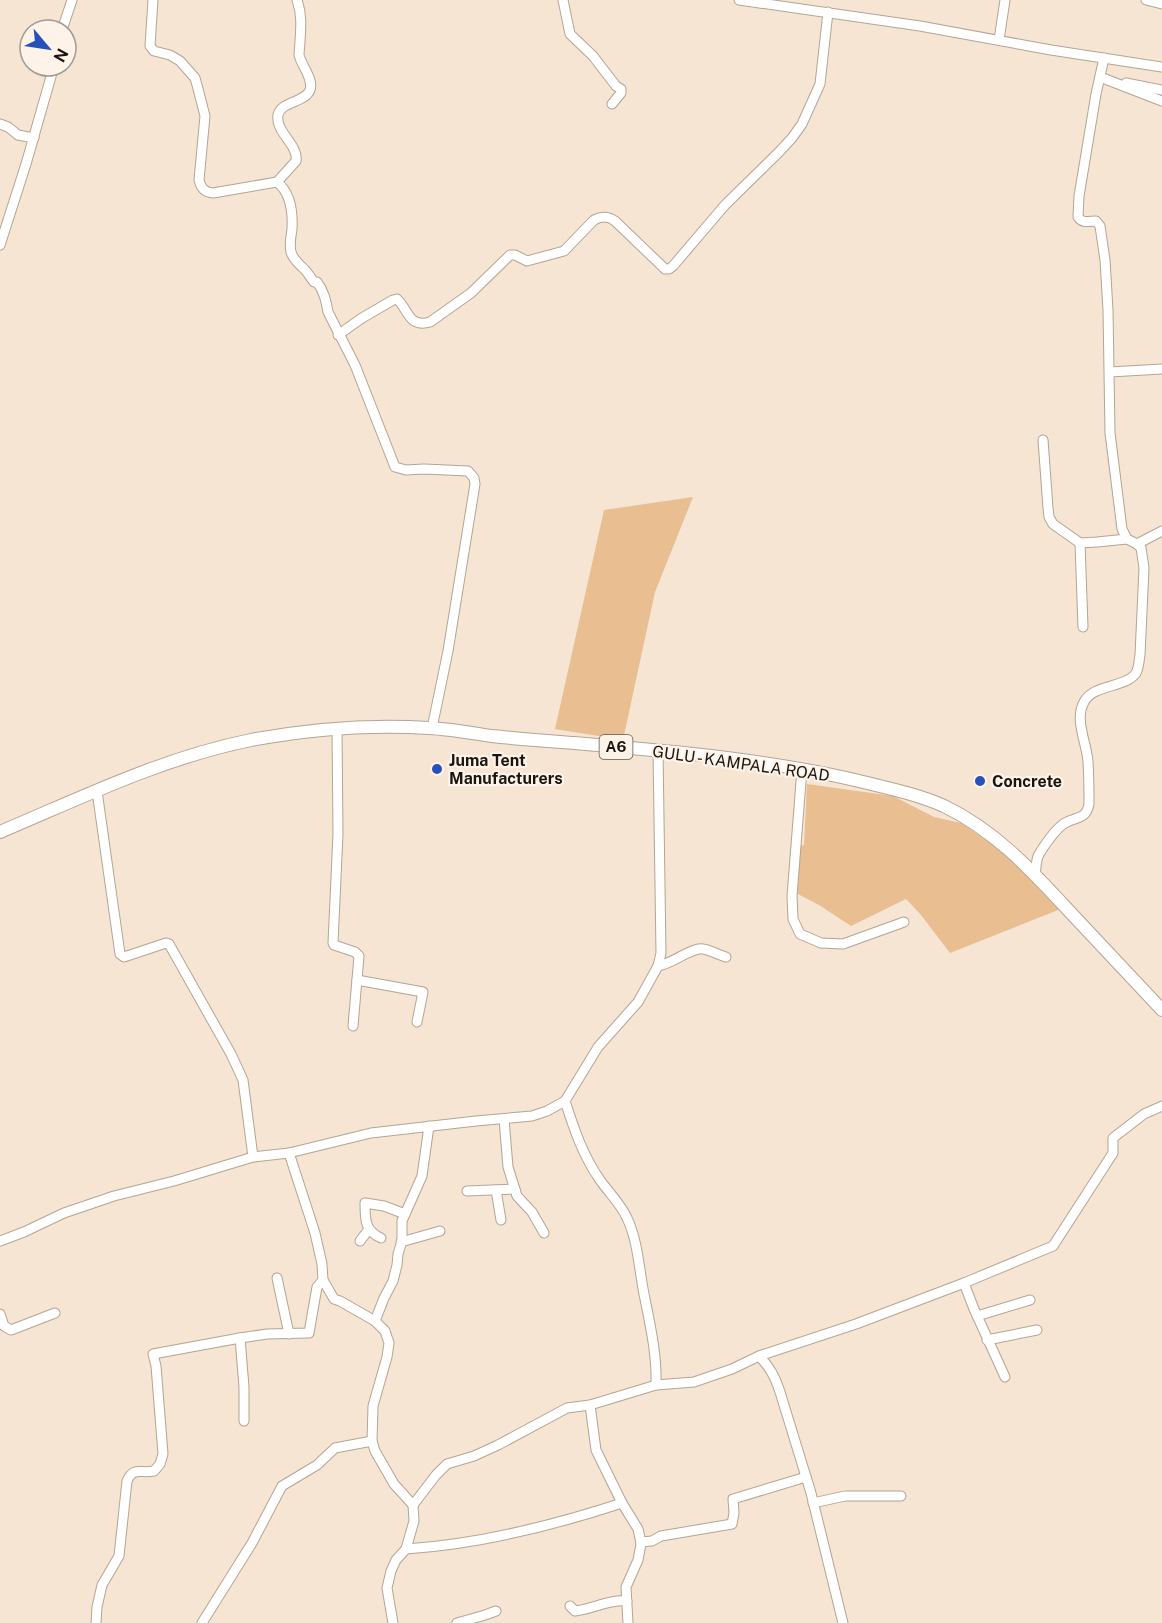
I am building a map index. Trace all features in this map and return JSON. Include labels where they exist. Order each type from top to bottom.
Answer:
[{"type":"main road","name":"GULU - KAMPALA ROAD","points":[[0,831],[175,759],[250,741],[312,730],[392,726],[432,728],[505,737],[658,750],[802,769],[902,791],[943,806],[1001,842],[1162,1010]]},
{"type":"street","points":[[66,18],[72,0]]},
{"type":"street","points":[[153,0],[150,46],[154,51],[170,55],[180,61],[195,78],[205,116],[199,180],[206,192],[213,193],[277,182],[297,159],[280,127],[278,118],[284,107],[306,94],[310,87],[307,70],[299,54],[301,21],[297,0]]},
{"type":"street","points":[[563,0],[570,34],[621,89],[621,93],[612,104]]},
{"type":"street","points":[[739,0],[920,26],[1162,67]]},
{"type":"street","points":[[999,40],[1005,0]]},
{"type":"street","points":[[1146,0],[1162,4]]},
{"type":"street","points":[[338,335],[362,318],[397,299],[410,319],[423,324],[430,322],[471,293],[510,255],[527,261],[564,251],[594,220],[600,217],[615,221],[664,269],[669,269],[725,205],[786,145],[801,124],[820,84],[828,12]]},
{"type":"street","points":[[1035,875],[1037,858],[1054,833],[1064,824],[1085,815],[1088,810],[1088,759],[1081,723],[1083,703],[1094,692],[1132,676],[1137,669],[1140,655],[1144,568],[1141,548],[1127,538],[1122,529],[1120,515],[1110,433],[1107,284],[1100,226],[1096,221],[1085,222],[1078,218],[1080,189],[1104,58]]},
{"type":"street","points":[[1100,77],[1162,88]]},
{"type":"street","points":[[1100,77],[1162,101]]},
{"type":"street","points":[[0,245],[51,78]]},
{"type":"street","points":[[0,124],[18,135],[34,138]]},
{"type":"street","points":[[277,182],[285,188],[289,197],[292,218],[291,254],[320,286],[328,312],[355,365],[395,467],[406,470],[461,470],[468,471],[474,478],[475,484],[448,651],[432,728]]},
{"type":"street","points":[[1110,372],[1162,369]]},
{"type":"street","points":[[1043,440],[1049,517],[1053,524],[1080,543],[1127,538]]},
{"type":"street","points":[[1137,544],[1162,531]]},
{"type":"street","points":[[1080,543],[1083,627]]},
{"type":"street","points":[[338,728],[338,834],[333,943],[358,955],[353,1026]]},
{"type":"street","points":[[0,1240],[24,1232],[64,1213],[114,1196],[253,1157],[288,1153],[371,1133],[532,1116],[565,1101],[598,1047],[638,1002],[658,966],[661,954],[658,750]]},
{"type":"street","points":[[802,769],[792,896],[793,919],[800,934],[821,943],[843,944],[904,922]]},
{"type":"street","points":[[98,791],[120,953],[124,957],[169,944],[231,1054],[243,1080],[253,1157]]},
{"type":"street","points":[[658,966],[665,965],[692,950],[703,949],[726,957]]},
{"type":"street","points":[[357,980],[423,992],[417,1022]]},
{"type":"street","points":[[565,1101],[577,1139],[600,1180],[627,1216],[634,1236],[653,1340],[657,1369],[656,1385]]},
{"type":"street","points":[[413,1505],[447,1464],[474,1456],[498,1445],[567,1408],[590,1405],[656,1385],[694,1383],[759,1356],[855,1324],[964,1283],[1053,1246],[1113,1154],[1113,1138],[1144,1114],[1162,1106]]},
{"type":"street","points":[[504,1119],[508,1167],[517,1196],[532,1212],[544,1233]]},
{"type":"street","points":[[375,1321],[393,1281],[401,1242],[402,1221],[422,1176],[429,1126]]},
{"type":"street","points":[[288,1153],[315,1233],[323,1280],[334,1299],[375,1321],[385,1331],[389,1343],[373,1406],[372,1440],[375,1451],[394,1484],[413,1505],[414,1521],[406,1549],[396,1560],[387,1588],[393,1623]]},
{"type":"street","points":[[467,1191],[515,1189]]},
{"type":"street","points":[[496,1190],[501,1220]]},
{"type":"street","points":[[381,1238],[372,1234],[369,1229],[365,1203],[384,1206],[405,1214]]},
{"type":"street","points":[[360,1241],[369,1229]]},
{"type":"street","points":[[401,1242],[440,1232]]},
{"type":"street","points":[[277,1278],[289,1334]]},
{"type":"street","points":[[96,1623],[102,1585],[119,1556],[126,1481],[134,1472],[154,1471],[162,1460],[156,1366],[153,1354],[267,1334],[309,1333],[317,1287],[323,1280]]},
{"type":"street","points":[[964,1283],[1005,1377]]},
{"type":"street","points":[[977,1316],[1030,1300]]},
{"type":"street","points":[[0,1314],[4,1326],[11,1330],[56,1313]]},
{"type":"street","points":[[987,1340],[1037,1330]]},
{"type":"street","points":[[240,1338],[244,1421]]},
{"type":"street","points":[[759,1356],[774,1376],[806,1477],[843,1623]]},
{"type":"street","points":[[590,1405],[596,1449],[622,1503],[638,1529],[641,1542],[638,1560],[626,1587],[628,1623]]},
{"type":"street","points":[[201,1623],[252,1543],[282,1486],[317,1465],[335,1448],[372,1440]]},
{"type":"street","points":[[641,1542],[661,1536],[732,1524],[733,1499],[806,1477]]},
{"type":"street","points":[[813,1503],[845,1496],[901,1496]]},
{"type":"street","points":[[406,1549],[436,1547],[530,1530],[622,1503]]},
{"type":"street","points":[[570,1606],[575,1611],[618,1600],[627,1601]]},
{"type":"street","points":[[457,1623],[496,1611]]},
{"type":"shaded area","points":[[693,497],[655,592],[623,740],[555,729],[604,510]]},
{"type":"shaded area","points":[[807,784],[893,796],[934,817],[961,823],[1009,856],[1063,908],[950,953],[906,899],[851,926],[796,893],[799,846],[804,845]]},
{"type":"place","name":"Juma Tent Manufacturers","points":[[437,769]]},
{"type":"place","name":"Concrete","points":[[980,781]]}]
